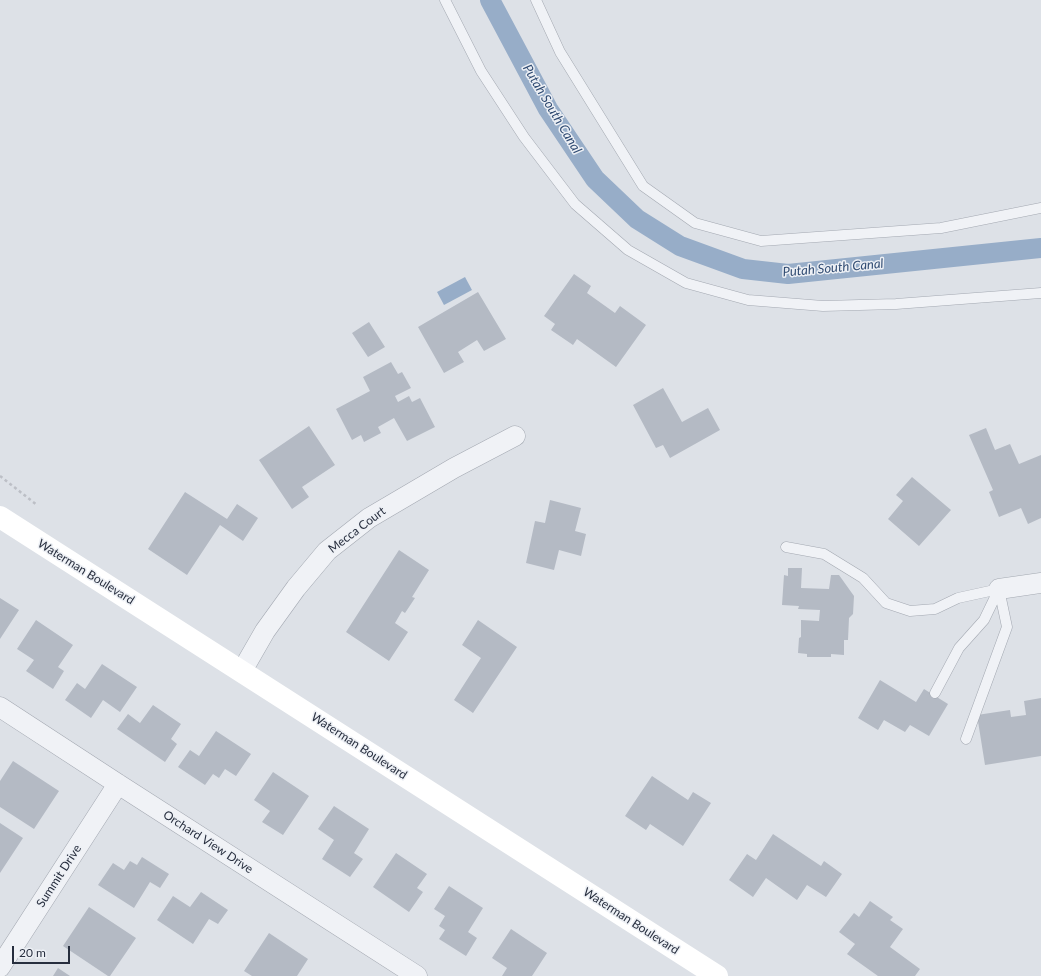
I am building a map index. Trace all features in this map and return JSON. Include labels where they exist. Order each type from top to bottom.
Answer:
[{"type":"main road","name":"Waterman Boulevard","points":[[0,517],[717,976]]},
{"type":"street","name":"Mecca Court","points":[[242,671],[270,625],[296,588],[327,551],[369,518],[454,468],[514,436]]},
{"type":"street","points":[[999,589],[1041,582]]},
{"type":"street","name":"Orchard View Drive","points":[[0,707],[417,976]]},
{"type":"street","name":"Summit Drive","points":[[0,967],[118,784]]},
{"type":"lane","points":[[445,0],[481,71],[524,137],[575,204],[628,250],[686,283],[748,300],[823,306],[896,304],[1041,293]]},
{"type":"lane","points":[[536,0],[560,52],[643,186],[695,223],[761,242],[940,228],[1041,208]]},
{"type":"lane","points":[[786,547],[824,554],[863,578],[886,603],[910,611],[935,609],[958,598],[999,589]]},
{"type":"lane","points":[[935,693],[959,648],[984,620],[999,589]]},
{"type":"lane","points":[[966,739],[1007,627],[999,589]]},
{"type":"path","points":[[0,476],[37,505]]},
{"type":"water","points":[[465,277],[472,290],[444,305],[437,292]]},
{"type":"building","points":[[574,274],[591,286],[587,293],[615,313],[620,306],[646,325],[616,367],[577,339],[573,345],[551,330],[555,324],[544,316]]},
{"type":"building","points":[[478,292],[506,339],[484,351],[477,340],[458,352],[464,362],[444,373],[418,327]]},
{"type":"building","points":[[369,322],[385,347],[368,357],[352,333]]},
{"type":"building","points":[[391,362],[398,374],[402,372],[411,388],[395,396],[398,402],[409,396],[412,402],[420,398],[435,427],[407,441],[394,418],[378,427],[381,433],[364,442],[361,435],[352,440],[336,409],[370,391],[363,377]]},
{"type":"building","points":[[663,388],[682,422],[708,408],[720,430],[670,458],[663,445],[656,448],[633,405]]},
{"type":"building","points":[[309,426],[335,465],[302,487],[309,497],[292,509],[259,460]]},
{"type":"building","points":[[986,428],[995,450],[1010,444],[1019,464],[1041,455],[1041,518],[1028,524],[1021,508],[999,517],[989,492],[993,490],[969,435]]},
{"type":"building","points":[[912,477],[951,510],[919,546],[888,519],[903,501],[896,495]]},
{"type":"building","points":[[185,492],[227,519],[237,504],[258,518],[243,541],[220,525],[187,575],[148,549]]},
{"type":"building","points":[[550,500],[581,508],[575,531],[586,534],[581,556],[559,550],[554,570],[526,563],[535,521],[545,523]]},
{"type":"building","points":[[399,550],[429,570],[412,597],[415,598],[405,613],[402,611],[395,623],[408,632],[389,661],[346,632]]},
{"type":"building","points":[[788,568],[802,568],[801,588],[829,589],[831,575],[839,575],[854,596],[853,614],[849,618],[848,640],[844,640],[844,655],[831,654],[831,657],[807,657],[807,654],[798,653],[799,638],[801,637],[801,620],[819,621],[820,610],[798,609],[799,606],[782,605],[784,575],[788,576]]},
{"type":"building","points":[[0,598],[19,610],[0,639]]},
{"type":"building","points":[[36,620],[73,645],[58,667],[64,671],[53,689],[26,671],[34,660],[17,649]]},
{"type":"building","points":[[478,620],[517,647],[473,713],[454,700],[481,658],[462,645]]},
{"type":"building","points":[[102,664],[137,687],[120,712],[103,700],[91,718],[65,700],[77,683],[85,689]]},
{"type":"building","points":[[880,680],[916,702],[924,689],[948,704],[929,736],[910,725],[905,732],[884,720],[878,730],[858,718]]},
{"type":"building","points":[[1041,698],[1041,756],[985,765],[977,715],[1010,710],[1011,717],[1026,715],[1024,701]]},
{"type":"building","points":[[153,705],[181,724],[171,739],[177,744],[165,762],[117,729],[128,714],[140,723]]},
{"type":"building","points":[[216,731],[251,754],[236,776],[225,769],[219,778],[213,774],[205,785],[178,767],[190,750],[199,756]]},
{"type":"building","points":[[13,761],[59,791],[34,829],[0,807],[0,781]]},
{"type":"building","points":[[273,772],[309,796],[283,835],[262,822],[270,811],[254,800]]},
{"type":"building","points":[[652,776],[688,800],[693,792],[711,803],[683,846],[650,824],[646,830],[625,816]]},
{"type":"building","points":[[334,806],[369,829],[354,853],[363,859],[350,877],[322,859],[334,840],[318,829]]},
{"type":"building","points":[[0,823],[23,838],[0,873]]},
{"type":"building","points":[[773,834],[821,866],[824,861],[842,874],[826,897],[807,885],[797,900],[766,878],[753,897],[729,880],[747,854],[756,860]]},
{"type":"building","points":[[396,853],[427,874],[417,888],[423,892],[409,912],[373,887]]},
{"type":"building","points":[[142,857],[169,874],[160,888],[150,882],[134,908],[98,885],[113,863],[124,870],[130,861],[137,865]]},
{"type":"building","points":[[449,886],[483,908],[468,932],[477,938],[466,956],[439,939],[445,930],[439,926],[445,916],[434,909]]},
{"type":"building","points":[[201,892],[228,910],[218,924],[209,919],[193,944],[157,920],[173,896],[190,907]]},
{"type":"building","points":[[870,901],[893,917],[890,920],[903,929],[890,947],[920,969],[915,976],[878,976],[847,954],[855,944],[839,932],[854,913],[859,917]]},
{"type":"building","points":[[89,907],[136,938],[110,976],[63,946]]},
{"type":"building","points":[[511,929],[547,953],[532,976],[502,976],[507,968],[492,958]]},
{"type":"building","points":[[269,933],[308,959],[297,976],[252,976],[244,971]]},
{"type":"building","points":[[58,968],[70,976],[53,976]]},
{"type":"waterway","name":"Putah South Canal","points":[[490,0],[548,109],[595,179],[637,219],[680,246],[743,269],[788,274],[1041,248]]}]
